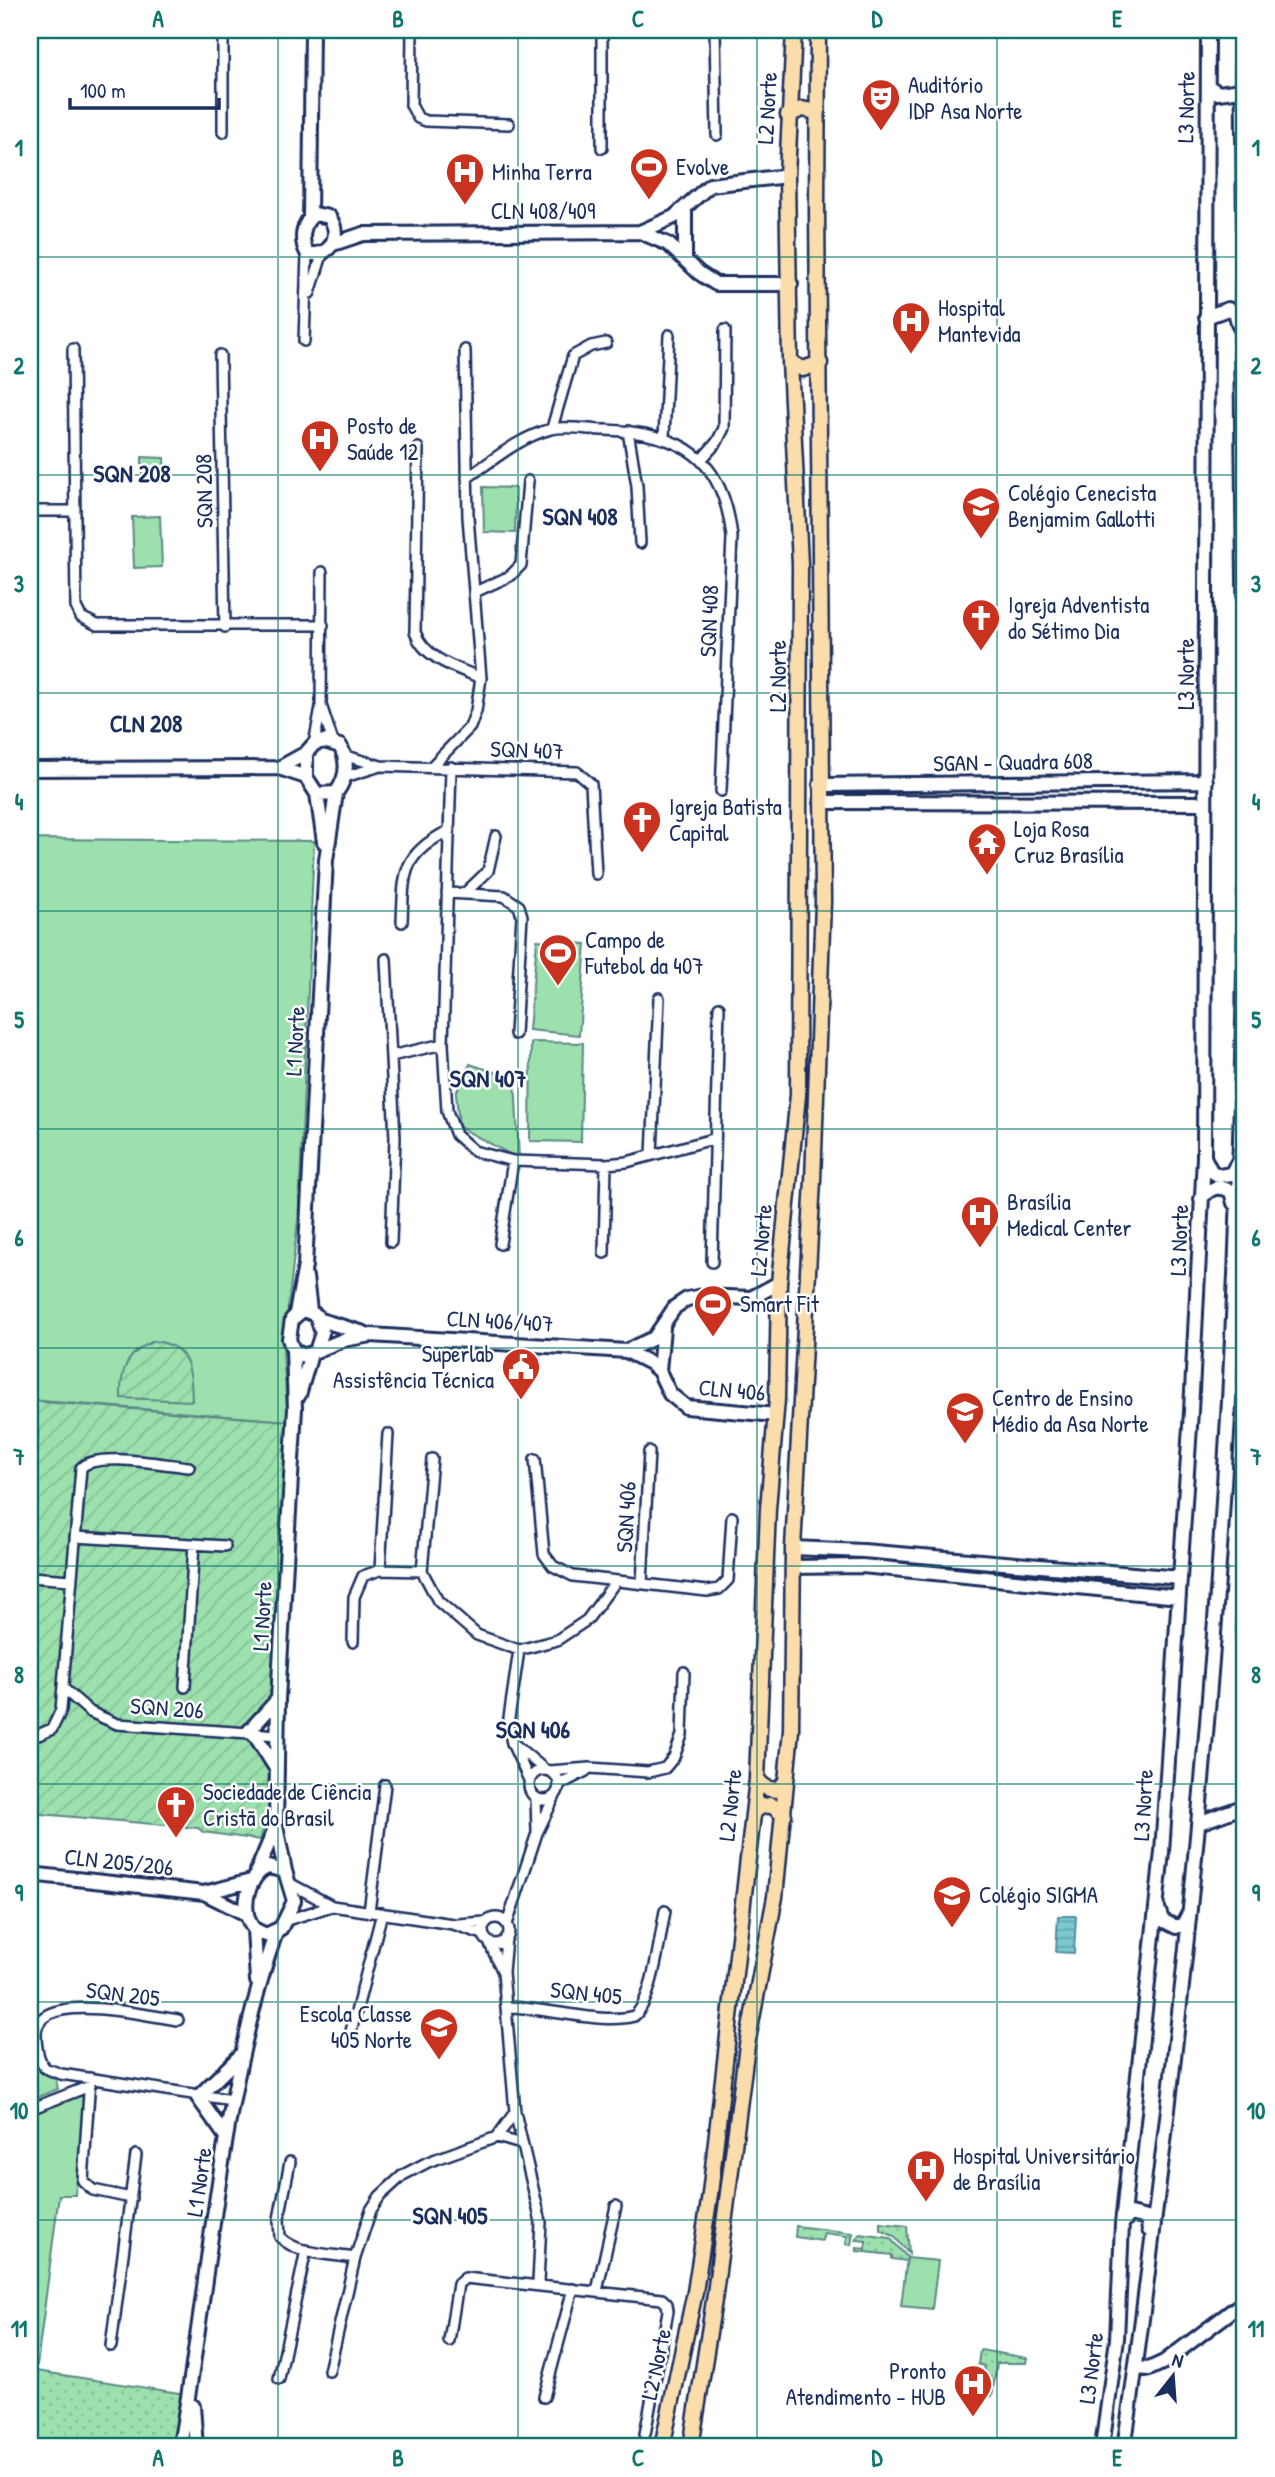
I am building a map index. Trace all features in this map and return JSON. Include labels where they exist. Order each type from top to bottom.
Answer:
[{"type":"main road","name":"L2 Norte","points":[[662,2447],[695,2292],[710,2194],[754,1812],[769,1480],[776,1415],[779,1283],[798,1095],[801,941],[800,564],[790,362],[791,284],[787,176],[794,30]]},
{"type":"main road","name":"L2 Norte","points":[[691,2447],[747,2045],[775,1897],[791,1730],[793,1548],[799,1480],[823,902],[820,785],[818,30]]},
{"type":"main road","points":[[789,115],[802,109],[817,112]]},
{"type":"main road","points":[[790,362],[803,369],[820,363]]},
{"type":"main road","points":[[782,1243],[787,1238],[796,1237],[810,1243]]},
{"type":"main road","points":[[769,1480],[777,1491],[786,1493],[793,1491],[799,1480]]},
{"type":"main road","points":[[757,1779],[766,1789],[775,1790],[786,1781]]},
{"type":"main road","points":[[754,1812],[760,1807],[771,1805],[784,1815]]},
{"type":"main road","points":[[666,2424],[677,2419],[687,2421],[695,2428]]},
{"type":"street","points":[[223,30],[223,132]]},
{"type":"street","points":[[304,341],[307,253],[304,232],[315,215],[312,30]]},
{"type":"street","points":[[412,30],[411,105],[418,118],[426,121],[509,124]]},
{"type":"street","points":[[602,30],[602,148]]},
{"type":"street","points":[[715,30],[717,135]]},
{"type":"street","name":"L3 Norte","points":[[1102,2447],[1118,2327],[1122,2224],[1157,1905],[1180,1597],[1204,1157],[1208,30]]},
{"type":"street","points":[[1242,30],[1244,233],[1241,340],[1245,653]]},
{"type":"street","points":[[1208,86],[1219,93],[1242,90]]},
{"type":"street","points":[[640,232],[663,223],[685,208],[710,185],[787,176]]},
{"type":"street","points":[[685,208],[685,258]]},
{"type":"street","points":[[307,301],[322,255],[333,244],[334,226],[315,215]]},
{"type":"street","name":"CLN 408/409","points":[[334,226],[363,234],[640,232]]},
{"type":"street","points":[[640,232],[668,244],[716,284],[791,284]]},
{"type":"street","name":"CLN 408/409","points":[[333,244],[363,234]]},
{"type":"street","points":[[307,253],[322,255]]},
{"type":"street","points":[[1206,317],[1223,309],[1235,312],[1241,340]]},
{"type":"street","points":[[701,460],[717,442],[724,428],[725,330]]},
{"type":"street","points":[[664,437],[669,335]]},
{"type":"street","points":[[552,428],[573,356],[591,346],[606,343]]},
{"type":"street","points":[[73,349],[76,607],[84,619],[97,625],[323,625]]},
{"type":"street","points":[[433,765],[470,727],[476,711],[481,678],[467,478],[465,350]]},
{"type":"street","name":"SQN 208","points":[[220,355],[225,627]]},
{"type":"street","name":"SQN 408","points":[[467,478],[520,442],[552,428],[628,431],[664,437],[701,460],[719,480],[725,495],[732,537],[721,792]]},
{"type":"street","points":[[628,431],[637,486],[640,543]]},
{"type":"street","points":[[418,448],[415,632],[418,643],[432,654],[481,678]]},
{"type":"street","points":[[475,592],[510,576],[522,565],[528,481]]},
{"type":"street","points":[[30,511],[73,511]]},
{"type":"street","points":[[306,777],[321,707],[322,572]]},
{"type":"street","points":[[30,769],[279,768],[306,777],[317,794],[336,793],[345,777],[346,756],[340,746],[333,742],[321,707]]},
{"type":"street","points":[[279,768],[310,749],[333,742]]},
{"type":"street","points":[[346,756],[381,766]]},
{"type":"street","name":"SQN 407","points":[[381,766],[433,765],[570,770],[587,777],[590,784],[596,874]]},
{"type":"street","points":[[345,777],[381,766]]},
{"type":"street","points":[[451,767],[443,1044],[447,1111],[453,1130],[474,1151],[513,1161],[606,1164],[713,1139]]},
{"type":"street","name":"SGAN - Quadra 608","points":[[820,785],[1206,781]]},
{"type":"street","name":"L1 Norte","points":[[296,1314],[305,1266],[326,860],[336,793]]},
{"type":"street","name":"L1 Norte","points":[[317,794],[326,860]]},
{"type":"street","points":[[821,802],[1205,803]]},
{"type":"street","points":[[401,922],[404,875],[408,862],[427,841],[448,831]]},
{"type":"street","points":[[466,893],[488,871],[496,836]]},
{"type":"street","name":"L3 Norte","points":[[1124,2447],[1150,2252],[1199,1823],[1232,1364],[1240,1159],[1245,891]]},
{"type":"street","points":[[447,892],[508,897],[516,902],[522,913],[515,1034]]},
{"type":"street","points":[[386,959],[395,1138],[391,1242]]},
{"type":"street","points":[[652,1155],[659,999]]},
{"type":"street","points":[[712,1262],[713,1139],[719,1007]]},
{"type":"street","points":[[391,1056],[443,1044]]},
{"type":"street","points":[[1204,1157],[1213,1173],[1224,1177],[1231,1174],[1240,1159]]},
{"type":"street","points":[[500,1244],[513,1161]]},
{"type":"street","points":[[604,1252],[606,1164]]},
{"type":"street","points":[[1201,1199],[1213,1188],[1231,1191],[1236,1224]]},
{"type":"street","name":"L1 Norte","points":[[305,1266],[315,1316]]},
{"type":"street","points":[[626,1351],[645,1345],[663,1328],[676,1307],[687,1299],[703,1296],[751,1298],[779,1283]]},
{"type":"street","points":[[296,1314],[315,1316],[322,1332],[313,1353],[304,1356],[293,1350],[289,1330],[296,1314]]},
{"type":"street","name":"CLN 406/407","points":[[315,1316],[372,1335]]},
{"type":"street","points":[[659,1371],[663,1328]]},
{"type":"street","name":"CLN 406/407","points":[[313,1353],[343,1340],[372,1335],[626,1351]]},
{"type":"street","name":"L1 Norte","points":[[285,1871],[276,1826],[278,1699],[295,1409],[293,1350]]},
{"type":"street","name":"CLN 406","points":[[626,1351],[643,1358],[659,1371],[670,1394],[686,1407],[776,1415]]},
{"type":"street","name":"L1 Norte","points":[[295,1409],[313,1353]]},
{"type":"street","points":[[1232,1364],[1245,1359]]},
{"type":"street","points":[[30,1464],[32,1432]]},
{"type":"street","points":[[380,1570],[388,1434]]},
{"type":"street","name":"SQN 406","points":[[642,1583],[649,1452]]},
{"type":"street","points":[[30,1734],[45,1733],[57,1724],[65,1690],[79,1472],[85,1462],[100,1459],[188,1467]]},
{"type":"street","points":[[432,1459],[422,1571],[438,1601],[456,1619],[484,1638],[519,1650],[508,1725],[512,1743],[529,1780],[531,1793],[542,1800],[555,1796]]},
{"type":"street","name":"SQN 406","points":[[535,1459],[544,1554],[547,1561],[573,1576],[707,1591],[723,1587],[728,1580],[732,1517]]},
{"type":"street","points":[[75,1537],[225,1546]]},
{"type":"street","name":"SQN 206","points":[[185,1687],[194,1544]]},
{"type":"street","points":[[793,1548],[863,1550],[1180,1578]]},
{"type":"street","points":[[793,1567],[862,1566],[1180,1597]]},
{"type":"street","points":[[353,1642],[355,1587],[363,1576],[380,1570],[422,1571]]},
{"type":"street","points":[[30,1577],[71,1580]]},
{"type":"street","name":"SQN 406","points":[[519,1650],[547,1644],[578,1628],[616,1581]]},
{"type":"street","points":[[529,1780],[538,1771],[590,1768],[648,1772],[669,1764],[682,1735],[684,1672]]},
{"type":"street","name":"SQN 206","points":[[65,1690],[90,1712],[117,1724],[278,1735]]},
{"type":"street","points":[[277,1770],[251,1732],[278,1699]]},
{"type":"street","points":[[512,1743],[555,1774],[559,1785],[503,1921],[506,1938],[503,1972],[515,2112],[541,2222],[538,2283]]},
{"type":"street","points":[[559,1785],[590,1768]]},
{"type":"street","points":[[369,1912],[385,1785]]},
{"type":"street","points":[[536,1798],[537,1833]]},
{"type":"street","points":[[1199,1823],[1245,1806]]},
{"type":"street","name":"L1 Norte","points":[[254,1876],[276,1826]]},
{"type":"street","points":[[268,1867],[285,1871],[294,1900],[287,1920],[276,1932],[266,1934],[254,1929],[246,1914],[254,1876],[268,1867]]},
{"type":"street","name":"CLN 205/206","points":[[30,1874],[204,1893],[246,1914]]},
{"type":"street","name":"CLN 205/206","points":[[204,1893],[254,1876]]},
{"type":"street","points":[[291,1884],[332,1906],[453,1924],[503,1921]]},
{"type":"street","points":[[1157,1905],[1162,1920],[1171,1926],[1183,1924],[1190,1911]]},
{"type":"street","points":[[287,1920],[332,1906]]},
{"type":"street","name":"SQN 405","points":[[507,2007],[531,2007],[611,2018],[634,2016],[641,2008],[648,1988],[665,1911]]},
{"type":"street","points":[[350,2035],[382,1913]]},
{"type":"street","points":[[485,1922],[486,1938],[503,1972]]},
{"type":"street","points":[[453,1924],[495,1944],[506,1938]]},
{"type":"street","name":"L1 Norte","points":[[254,1929],[257,1986]]},
{"type":"street","name":"L1 Norte","points":[[186,2447],[191,2385],[232,2100],[257,1986],[276,1932]]},
{"type":"street","name":"SQN 205","points":[[178,2020],[75,2007],[41,2016],[36,2036],[43,2066],[61,2074],[90,2082],[232,2100]]},
{"type":"street","points":[[226,2137],[198,2096],[241,2054]]},
{"type":"street","points":[[30,2109],[90,2082],[83,2181],[93,2190],[131,2198]]},
{"type":"street","points":[[329,2371],[355,2258],[371,2210],[394,2181],[428,2162],[497,2137],[515,2112]]},
{"type":"street","points":[[497,2137],[521,2144]]},
{"type":"street","points":[[111,2346],[136,2155]]},
{"type":"street","points":[[290,2162],[278,2233],[286,2243],[306,2250],[355,2258]]},
{"type":"street","points":[[597,2291],[616,2206]]},
{"type":"street","points":[[1122,2224],[1130,2214],[1146,2217],[1150,2252]]},
{"type":"street","points":[[279,2379],[306,2250]]},
{"type":"street","points":[[449,2341],[458,2284],[469,2277],[657,2298],[667,2304],[645,2434]]},
{"type":"street","points":[[544,2397],[573,2289]]},
{"type":"street","points":[[1136,2368],[1149,2369],[1164,2362],[1245,2301]]},
{"type":"green space","points":[[142,457],[164,458],[165,482],[142,482]]},
{"type":"green space","points":[[483,487],[516,488],[515,533],[484,532]]},
{"type":"green space","points":[[160,516],[162,567],[134,568],[132,517]]},
{"type":"green space","points":[[30,830],[31,839],[314,841],[299,1211],[283,1352],[288,1421],[30,1400]]},
{"type":"green space","name":"Campo de Futebol da 407","points":[[537,940],[586,944],[579,1035],[529,1030]]},
{"type":"green space","points":[[531,1042],[583,1043],[581,1142],[530,1141]]},
{"type":"green space","points":[[470,1064],[515,1079],[519,1159],[459,1127],[456,1093]]},
{"type":"green space","points":[[154,1341],[166,1343],[182,1354],[189,1369],[192,1401],[121,1398],[122,1379],[131,1356]]},
{"type":"green space","points":[[1245,1369],[1245,1655],[1235,1660],[1243,1370]]},
{"type":"green space","points":[[30,1401],[288,1421],[274,1698],[251,1726],[272,1772],[269,1813],[260,1840],[203,1832],[198,1828],[30,1813]]},
{"type":"green space","points":[[30,2062],[56,2080],[58,2089],[30,2100]]},
{"type":"green space","points":[[79,2092],[84,2093],[86,2098],[75,2195],[59,2195],[37,2365],[30,2364],[30,2111]]},
{"type":"green space","points":[[880,2223],[907,2226],[909,2254],[894,2236],[880,2230]]},
{"type":"green space","points":[[796,2226],[853,2233],[851,2245],[846,2244],[847,2236],[824,2233],[822,2241],[795,2237]]},
{"type":"green space","points":[[860,2234],[890,2238],[908,2258],[906,2261],[892,2259],[892,2255],[857,2251],[857,2248],[866,2249],[866,2241],[856,2240]]},
{"type":"green space","points":[[907,2258],[938,2261],[932,2309],[901,2306]]},
{"type":"green space","points":[[980,2350],[1027,2358],[1026,2363],[997,2363],[992,2396],[978,2394],[988,2386],[984,2366],[978,2364]]},
{"type":"green space","points":[[30,2370],[186,2394],[170,2447],[30,2447]]},
{"type":"water","points":[[1058,1916],[1076,1916],[1074,1953],[1056,1952]]},
{"type":"place","name":"Auditório IDP Asa Norte","points":[[881,132]]},
{"type":"place","name":"Evolve","points":[[649,201]]},
{"type":"place","name":"Minha Terra","points":[[465,206]]},
{"type":"place","name":"Hospital Mantevida","points":[[911,355]]},
{"type":"place","name":"Posto de Saúde 12","points":[[320,473]]},
{"type":"place","name":"Colégio Cenecista Benjamim Gallotti","points":[[981,540]]},
{"type":"place","name":"Igreja Adventista do Sétimo Dia","points":[[981,652]]},
{"type":"place","name":"Igreja Batista Capital","points":[[642,854]]},
{"type":"place","name":"Loja Rosa Cruz Brasília","points":[[987,876]]},
{"type":"place","name":"Campo de Futebol da 407","points":[[558,987]]},
{"type":"place","name":"Brasília Medical Center","points":[[980,1249]]},
{"type":"place","name":"Smart Fit","points":[[713,1338]]},
{"type":"place","name":"Superlab Assistência Técnica","points":[[521,1401]]},
{"type":"place","name":"Centro de Ensino Médio da Asa Norte","points":[[965,1445]]},
{"type":"place","name":"Sociedade de Ciência Cristã do Brasil","points":[[176,1839]]},
{"type":"place","name":"Colégio SIGMA","points":[[952,1929]]},
{"type":"place","name":"Escola Classe 405 Norte","points":[[439,2061]]},
{"type":"place","name":"Hospital Universitário de Brasília","points":[[926,2203]]},
{"type":"place","name":"Pronto Atendimento - HUB","points":[[973,2418]]},
{"type":"district","name":"SQN 208","points":[[132,474]]},
{"type":"district","name":"SQN 408","points":[[580,517]]},
{"type":"district","name":"CLN 208","points":[[146,724]]},
{"type":"district","name":"SQN 407","points":[[488,1079]]},
{"type":"district","name":"SQN 406","points":[[533,1730]]},
{"type":"district","name":"SQN 405","points":[[450,2216]]}]
